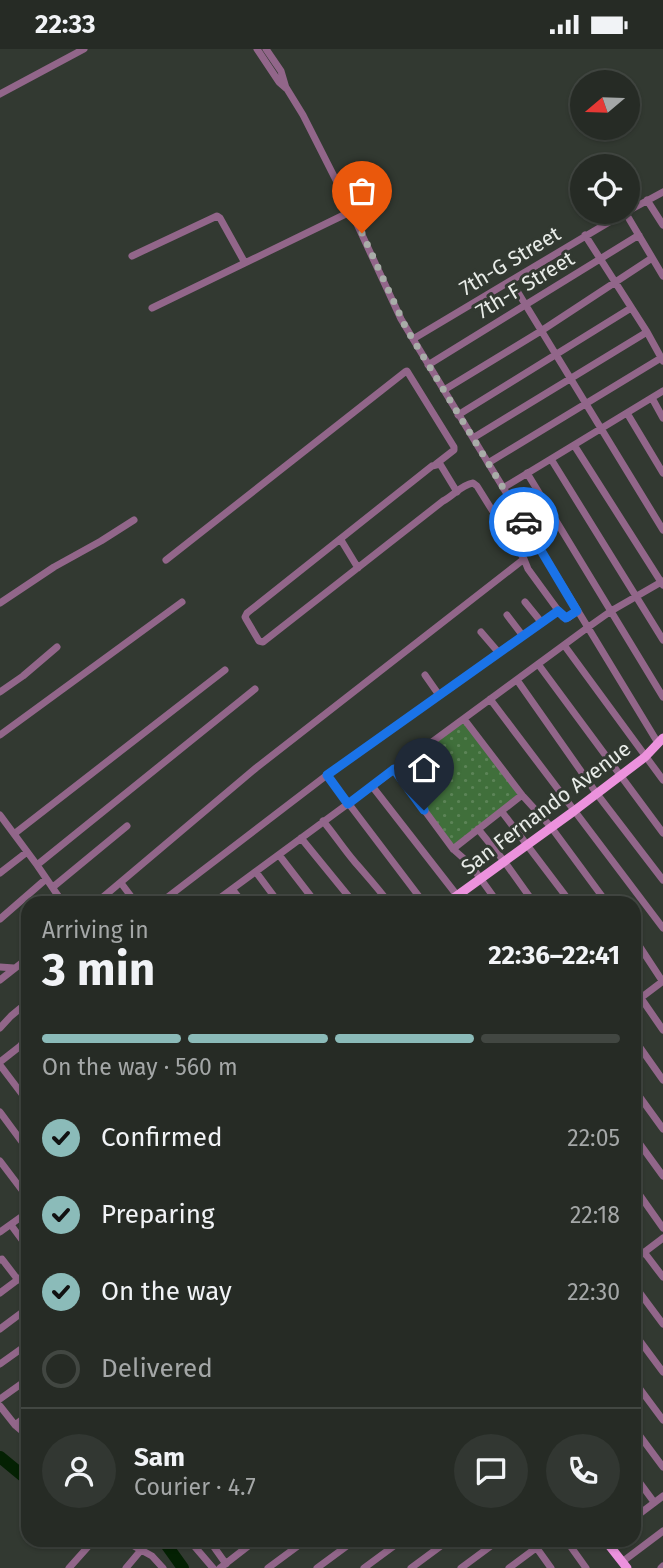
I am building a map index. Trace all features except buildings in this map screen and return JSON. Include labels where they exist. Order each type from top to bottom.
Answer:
[{"type":"main road","name":"San Fernando Avenue","points":[[463,896],[504,861],[645,757],[660,741]]},
{"type":"main road","points":[[610,1547],[624,1565]]},
{"type":"street","points":[[0,94],[84,49]]},
{"type":"street","points":[[257,49],[303,115],[352,211],[406,328],[587,628],[660,741]]},
{"type":"street","points":[[266,49],[281,71],[286,89]]},
{"type":"street","name":"7th-G Street","points":[[640,204],[663,191]]},
{"type":"street","points":[[647,200],[663,225]]},
{"type":"street","points":[[152,308],[352,211]]},
{"type":"street","points":[[132,257],[217,216],[244,263]]},
{"type":"street","name":"7th-G Street","points":[[413,339],[606,224]]},
{"type":"street","points":[[633,224],[662,270]]},
{"type":"street","points":[[488,463],[662,360],[585,236]]},
{"type":"street","name":"7th-F Street","points":[[428,365],[639,236]]},
{"type":"street","points":[[444,390],[541,331],[652,258]]},
{"type":"street","points":[[511,281],[663,530]]},
{"type":"street","points":[[458,415],[631,308]]},
{"type":"street","points":[[473,438],[647,333]]},
{"type":"street","points":[[166,560],[407,372],[454,450],[246,615],[259,641],[263,642],[443,501],[466,484],[472,483],[477,486],[505,526],[528,569],[558,611],[566,618],[577,611]]},
{"type":"street","points":[[503,488],[663,391]]},
{"type":"street","points":[[652,398],[663,418]]},
{"type":"street","points":[[627,413],[663,473]]},
{"type":"street","points":[[222,896],[587,628],[636,596],[662,583],[574,445]]},
{"type":"street","points":[[551,459],[663,640]]},
{"type":"street","points":[[436,464],[440,464],[457,492]]},
{"type":"street","points":[[527,473],[663,697]]},
{"type":"street","points":[[0,603],[54,567],[134,520]]},
{"type":"street","points":[[341,540],[358,568]]},
{"type":"street","points":[[105,896],[256,768],[524,559]]},
{"type":"street","points":[[0,735],[182,602]]},
{"type":"street","points":[[525,602],[542,623]]},
{"type":"street","points":[[169,896],[327,775],[558,611]]},
{"type":"street","points":[[507,615],[523,636]]},
{"type":"street","points":[[481,632],[499,653]]},
{"type":"street","points":[[564,645],[663,780]]},
{"type":"street","points":[[0,692],[57,647]]},
{"type":"street","points":[[538,664],[663,832]]},
{"type":"street","points":[[14,834],[225,670]]},
{"type":"street","points":[[425,675],[439,695]]},
{"type":"street","points":[[517,680],[663,880]]},
{"type":"street","points":[[37,865],[256,689]]},
{"type":"street","points":[[490,699],[639,896]]},
{"type":"street","points":[[464,719],[522,795],[551,827],[602,896]]},
{"type":"street","points":[[394,769],[453,849],[470,864],[493,896]]},
{"type":"street","points":[[327,775],[419,896]]},
{"type":"street","points":[[372,786],[458,896]]},
{"type":"street","points":[[453,849],[522,795]]},
{"type":"street","points":[[502,812],[566,896]]},
{"type":"street","points":[[0,815],[59,896]]},
{"type":"street","points":[[324,821],[384,896]]},
{"type":"street","points":[[53,887],[127,827]]},
{"type":"street","points":[[478,829],[529,896]]},
{"type":"street","points":[[301,838],[348,896]]},
{"type":"street","points":[[0,873],[27,852]]},
{"type":"street","points":[[279,855],[311,896]]},
{"type":"street","points":[[256,872],[274,896]]},
{"type":"street","points":[[26,896],[46,879]]},
{"type":"street","points":[[121,883],[131,896]]},
{"type":"street","points":[[232,889],[238,896]]},
{"type":"street","points":[[641,899],[663,928]]},
{"type":"street","points":[[0,919],[21,901]]},
{"type":"street","points":[[641,949],[663,982],[641,997]]},
{"type":"street","points":[[0,980],[21,963]]},
{"type":"street","points":[[0,967],[15,968]]},
{"type":"street","points":[[641,1005],[663,1030]]},
{"type":"street","points":[[0,1028],[21,1008]]},
{"type":"street","points":[[21,1045],[0,1063],[21,1092]]},
{"type":"street","points":[[641,1049],[663,1080]]},
{"type":"street","points":[[641,1099],[663,1129]]},
{"type":"street","points":[[0,1112],[21,1140]]},
{"type":"street","points":[[641,1146],[663,1176]]},
{"type":"street","points":[[0,1161],[21,1189]]},
{"type":"street","points":[[641,1197],[663,1228]]},
{"type":"street","points":[[0,1233],[21,1217]]},
{"type":"street","points":[[11,1225],[21,1239]]},
{"type":"street","points":[[641,1255],[663,1238]]},
{"type":"street","points":[[645,1252],[663,1277]]},
{"type":"street","points":[[0,1260],[2,1259],[18,1280]]},
{"type":"street","points":[[0,1293],[21,1278]]},
{"type":"street","points":[[641,1294],[663,1324]]},
{"type":"street","points":[[0,1329],[21,1313]]},
{"type":"street","points":[[641,1342],[663,1372]]},
{"type":"street","points":[[0,1364],[21,1349]]},
{"type":"street","points":[[0,1399],[21,1384]]},
{"type":"street","points":[[641,1390],[663,1420]]},
{"type":"street","points":[[0,1406],[21,1430]]},
{"type":"street","points":[[15,1425],[21,1420]]},
{"type":"street","points":[[641,1437],[663,1467]]},
{"type":"street","points":[[641,1484],[654,1502]]},
{"type":"street","points":[[641,1512],[663,1496]]},
{"type":"street","points":[[624,1565],[663,1531]]},
{"type":"street","points":[[69,1568],[87,1547]]},
{"type":"street","points":[[138,1547],[163,1568]]},
{"type":"street","points":[[195,1547],[213,1568]]},
{"type":"street","points":[[213,1547],[223,1566],[242,1547]]},
{"type":"street","points":[[268,1568],[296,1547]]},
{"type":"street","points":[[317,1568],[346,1547]]},
{"type":"street","points":[[364,1568],[392,1547]]},
{"type":"street","points":[[411,1568],[440,1547]]},
{"type":"street","points":[[461,1568],[490,1547]]},
{"type":"street","points":[[571,1547],[586,1568]]},
{"type":"street","points":[[509,1568],[536,1548],[551,1568]]},
{"type":"street","points":[[126,1568],[142,1549]]},
{"type":"green space","points":[[464,719],[522,795],[453,849],[394,769]]},
{"type":"waterway","points":[[0,1457],[21,1474]]},
{"type":"waterway","points":[[168,1547],[183,1568]]},
{"type":"way so far","points":[[362,233],[406,328],[524,522]]},
{"type":"route","points":[[424,810],[394,769],[348,804],[327,775],[558,611],[568,618],[577,611],[524,522]]}]
